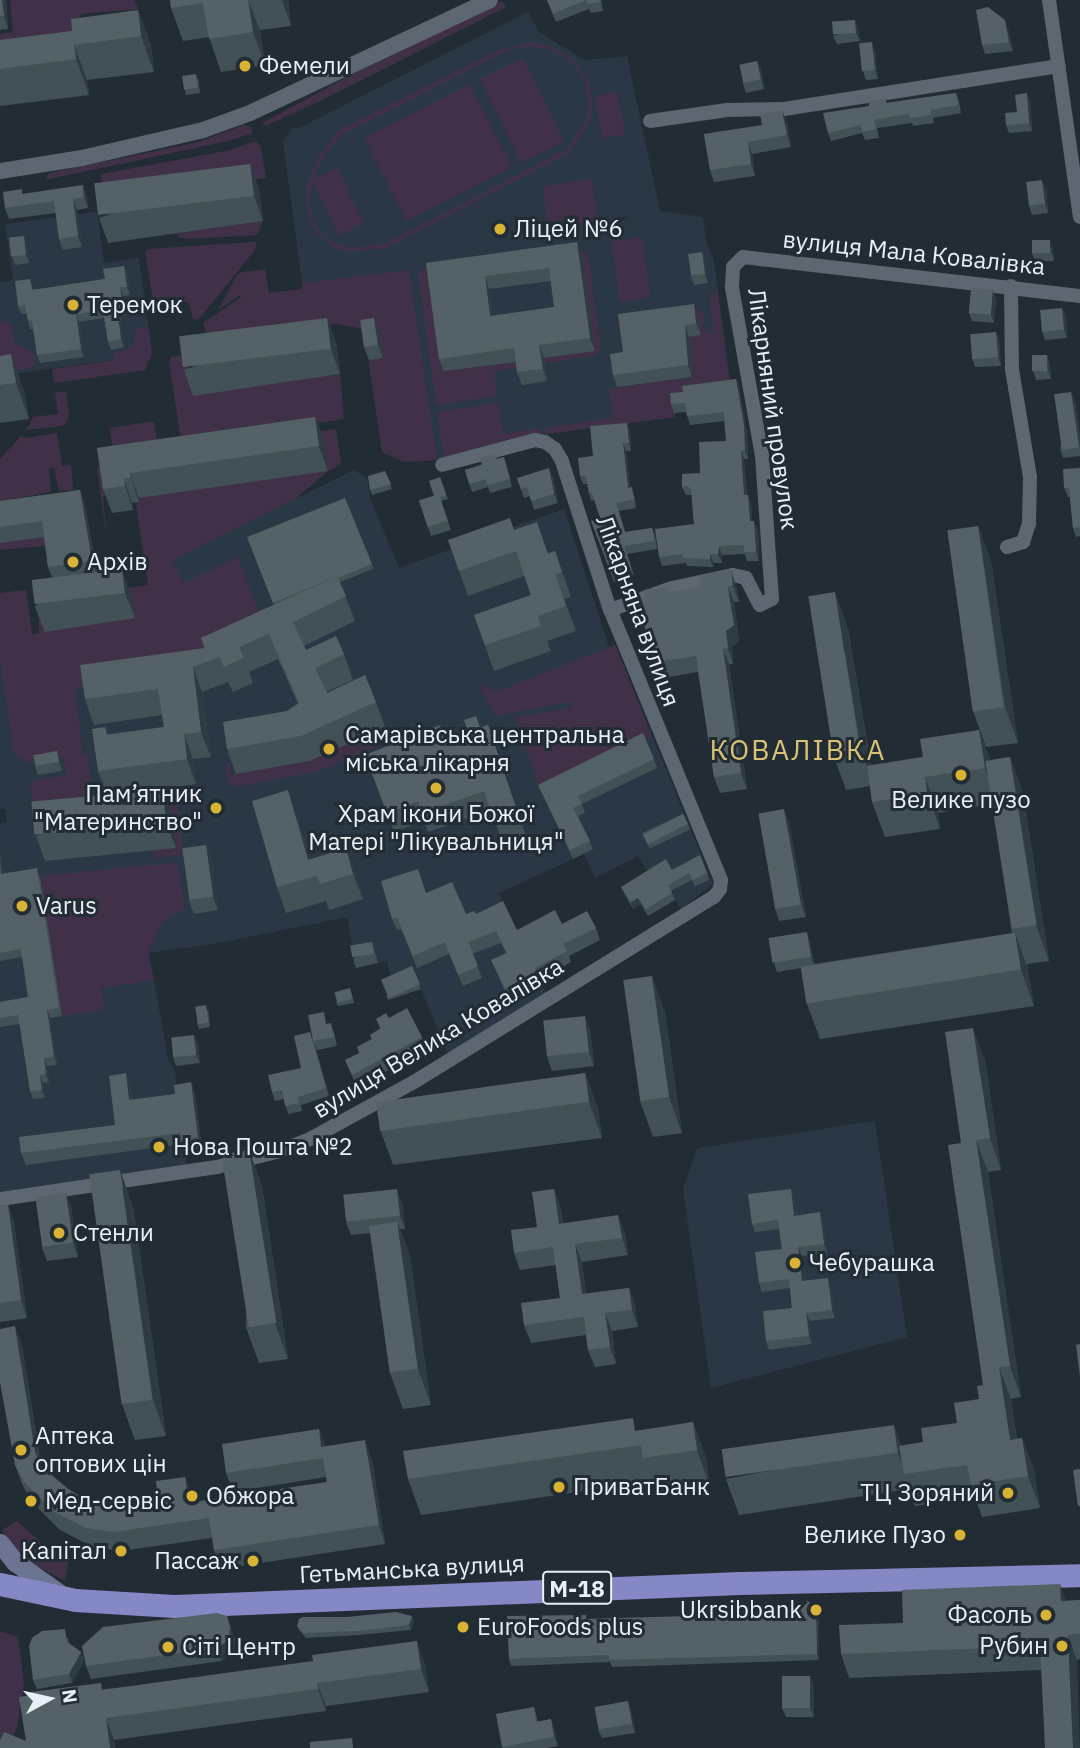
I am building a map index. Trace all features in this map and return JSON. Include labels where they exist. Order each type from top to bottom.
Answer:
[{"type":"highway","name":"Гетьманська вулиця","points":[[0,1584],[67,1598],[174,1606],[713,1583],[1080,1574]]},
{"type":"main road","points":[[0,1543],[15,1562],[67,1598]]},
{"type":"street","points":[[1049,0],[1080,217]]},
{"type":"street","points":[[0,172],[82,158],[203,130],[250,113],[487,1]]},
{"type":"street","points":[[650,121],[727,110],[784,109],[1059,66]]},
{"type":"street","name":"вулиця Мала Ковалівка","points":[[743,257],[1080,296]]},
{"type":"street","name":"Лікарняний провулок","points":[[610,610],[671,588],[733,575],[746,578],[760,605],[772,598],[762,456],[732,288],[733,267],[743,257]]},
{"type":"street","points":[[1007,547],[1023,542],[1029,524],[1030,477],[1012,370],[1011,286]]},
{"type":"street","name":"Лікарняна вулиця","points":[[442,465],[535,440],[545,442],[555,449],[562,461],[610,610],[721,880],[720,889],[714,897]]},
{"type":"street","name":"вулиця Велика Ковалівка","points":[[0,1199],[237,1163],[312,1138],[414,1082],[714,897]]},
{"type":"shaded area","points":[[10,0],[134,0],[139,9],[81,14],[77,35],[0,49],[0,34],[13,32]]},
{"type":"shaded area","points":[[502,1],[506,7],[324,99],[266,126],[262,123],[362,69]]},
{"type":"shaded area","name":"Ліцей №6","points":[[528,12],[539,32],[584,60],[627,56],[660,211],[703,217],[706,241],[714,261],[731,389],[673,402],[675,417],[541,435],[437,460],[404,462],[382,452],[364,329],[303,289],[283,142],[292,128],[299,128]]},
{"type":"shaded area","points":[[531,42],[551,46],[579,66],[588,81],[593,103],[591,121],[569,153],[386,248],[348,252],[336,249],[316,233],[309,219],[306,195],[308,180],[318,158],[338,131],[499,50]],"holes":[[[531,46],[551,50],[576,67],[585,82],[589,102],[587,119],[567,149],[385,244],[349,248],[328,240],[319,231],[312,218],[309,196],[313,182],[339,236],[364,223],[337,168],[313,180],[321,161],[341,135],[509,50]]]},
{"type":"shaded area","points":[[523,58],[564,142],[521,163],[480,79]]},
{"type":"shaded area","points":[[470,84],[512,167],[406,221],[364,138]]},
{"type":"shaded area","points":[[617,92],[625,134],[603,139],[594,96]]},
{"type":"shaded area","points":[[244,125],[251,127],[253,133],[228,141],[45,180],[49,173],[199,142]]},
{"type":"shaded area","points":[[256,141],[261,148],[266,178],[102,202],[101,174],[231,150]]},
{"type":"shaded area","points":[[592,179],[598,222],[548,229],[542,186]]},
{"type":"shaded area","name":"Теремок","points":[[97,212],[104,263],[139,258],[152,354],[0,376],[0,282],[13,280],[5,224]]},
{"type":"shaded area","points":[[263,221],[257,235],[189,239],[178,237],[178,233]]},
{"type":"shaded area","points":[[642,237],[650,297],[620,302],[611,241]]},
{"type":"shaded area","points":[[257,243],[254,251],[198,320],[193,319],[189,303],[175,299],[153,300],[145,252],[148,249]]},
{"type":"shaded area","points":[[581,249],[588,255],[601,349],[595,356],[545,363],[544,358],[595,351],[557,252]]},
{"type":"shaded area","points":[[441,266],[519,361],[520,367],[494,371],[497,396],[436,405],[418,273],[422,269]]},
{"type":"shaded area","points":[[265,269],[269,293],[302,289],[302,283],[409,270],[437,460],[404,462],[382,452],[364,329],[338,324],[296,326],[276,323],[247,334],[208,338],[203,323],[241,297],[218,310],[238,273]]},
{"type":"shaded area","points":[[717,288],[731,389],[673,402],[675,417],[546,434],[545,428],[613,418],[609,389],[683,378],[684,381],[692,380],[687,355],[692,354],[689,337],[698,316],[617,327],[617,321],[620,315],[693,305],[703,314],[706,334],[714,333],[709,298]]},
{"type":"shaded area","points":[[4,320],[12,325],[15,343],[34,353],[36,359],[32,368],[0,372],[0,325]]},
{"type":"shaded area","points":[[137,327],[149,329],[152,354],[145,370],[54,383],[52,369],[115,360],[113,353],[128,349],[133,344]]},
{"type":"shaded area","points":[[328,333],[336,343],[189,366],[193,395],[340,374],[344,419],[186,442],[181,440],[169,363],[171,357]]},
{"type":"shaded area","points":[[66,391],[69,415],[67,422],[62,426],[26,430],[33,417],[58,414],[55,393]]},
{"type":"shaded area","points":[[498,403],[503,434],[540,428],[541,435],[444,459],[437,412]]},
{"type":"shaded area","points":[[154,421],[158,445],[113,452],[110,428]]},
{"type":"shaded area","points":[[336,429],[341,464],[328,471],[295,499],[173,560],[184,583],[238,557],[260,615],[179,673],[75,688],[83,755],[88,756],[94,799],[39,805],[32,801],[30,781],[66,776],[64,758],[25,762],[14,754],[0,659],[0,593],[26,590],[32,634],[39,633],[38,602],[148,585],[136,503],[139,498],[328,470],[323,441],[103,496],[106,533],[97,469],[100,463]]},
{"type":"shaded area","points":[[57,433],[62,466],[71,465],[73,490],[59,491],[54,468],[49,468],[51,492],[0,501],[0,459],[21,436],[27,438]]},
{"type":"shaded area","name":"Самарівська центральна міська лікарня","points":[[354,470],[367,478],[370,498],[399,568],[564,509],[609,647],[615,645],[713,884],[681,909],[670,892],[648,872],[638,856],[595,878],[584,854],[499,893],[546,993],[448,1054],[421,989],[388,1000],[382,983],[391,979],[387,961],[378,963],[354,956],[347,917],[224,942],[149,953],[168,1058],[175,1072],[187,1165],[0,1192],[0,823],[7,822],[5,809],[0,809],[0,593],[26,590],[35,654],[170,635],[160,566]]},
{"type":"shaded area","points":[[89,530],[90,542],[0,550],[0,538]]},
{"type":"shaded area","points":[[615,645],[652,736],[540,790],[516,717],[571,708],[570,702],[495,716],[478,684],[497,692]]},
{"type":"shaded area","points":[[385,727],[389,737],[383,744],[315,772],[234,787],[228,784],[226,761],[230,763],[231,775],[310,761]]},
{"type":"shaded area","points":[[178,805],[183,855],[154,858],[153,850],[51,818]]},
{"type":"shaded area","points":[[178,862],[184,908],[163,922],[148,953],[153,980],[101,988],[104,1010],[62,1016],[40,876]]},
{"type":"shaded area","name":"Чебурашка","points":[[875,1121],[907,1337],[711,1388],[683,1189],[697,1148]]},
{"type":"shaded area","points":[[17,1521],[45,1546],[69,1560],[65,1581],[28,1561],[9,1542],[2,1530]]},
{"type":"shaded area","points":[[0,1631],[18,1637],[24,1684],[17,1728],[8,1748],[0,1748]]},
{"type":"building","points":[[2,0],[4,16],[0,16]]},
{"type":"building","points":[[170,0],[248,0],[253,32],[209,39],[203,3],[171,8]]},
{"type":"building","points":[[547,0],[586,0],[553,14]]},
{"type":"building","points":[[587,0],[599,0],[600,2],[587,4]]},
{"type":"building","points":[[988,7],[1005,20],[1009,42],[982,45],[976,10]]},
{"type":"building","points":[[138,10],[141,36],[74,45],[76,59],[0,69],[0,40],[72,31],[71,19]]},
{"type":"building","points":[[855,20],[856,33],[833,35],[832,22]]},
{"type":"building","points":[[872,42],[875,70],[862,71],[859,43]]},
{"type":"building","points":[[757,61],[761,80],[743,83],[739,65]]},
{"type":"building","points":[[196,74],[198,88],[184,90],[182,76]]},
{"type":"building","points":[[956,93],[958,105],[930,110],[931,115],[910,118],[909,114],[874,120],[876,129],[862,132],[861,125],[828,133],[823,113],[869,106],[869,101],[886,98],[886,103]]},
{"type":"building","points":[[1027,93],[1029,123],[1006,125],[1005,113],[1017,112],[1015,95]]},
{"type":"building","points":[[782,110],[787,135],[748,142],[751,164],[710,170],[704,134],[762,125],[760,114]]},
{"type":"building","points":[[250,164],[254,196],[98,215],[94,183]]},
{"type":"building","points":[[1042,180],[1045,204],[1029,206],[1026,182]]},
{"type":"building","points":[[83,185],[84,197],[73,199],[78,236],[59,239],[54,201],[5,208],[3,192],[22,189],[22,194]]},
{"type":"building","points":[[24,236],[26,255],[11,256],[9,238]]},
{"type":"building","points":[[1032,240],[1050,240],[1050,253],[1032,253]]},
{"type":"building","points":[[577,242],[590,338],[539,345],[543,369],[517,372],[514,348],[439,359],[426,263]],"holes":[[[549,268],[554,307],[490,316],[485,276]]]},
{"type":"building","points":[[702,252],[705,274],[691,276],[688,254]]},
{"type":"building","points":[[124,266],[127,287],[120,287],[123,307],[117,308],[121,339],[108,342],[103,310],[76,314],[81,349],[37,355],[32,320],[28,321],[25,305],[18,306],[15,281],[30,279],[32,290],[105,279],[103,269]]},
{"type":"building","points":[[971,288],[993,290],[991,315],[969,313]]},
{"type":"building","points":[[694,304],[696,323],[685,325],[688,365],[613,375],[610,354],[623,352],[618,314]]},
{"type":"building","points":[[1062,308],[1064,330],[1042,332],[1040,310]]},
{"type":"building","points":[[327,318],[331,349],[183,367],[179,336]]},
{"type":"building","points":[[374,318],[378,345],[364,347],[360,320]]},
{"type":"building","points":[[996,332],[998,357],[972,359],[970,334]]},
{"type":"building","points":[[11,354],[16,383],[0,385],[0,356]]},
{"type":"building","points":[[1032,355],[1047,355],[1047,371],[1032,371]]},
{"type":"building","points":[[736,379],[744,425],[745,450],[741,451],[744,495],[748,495],[750,521],[754,521],[756,552],[744,552],[744,545],[719,546],[718,554],[710,554],[710,559],[683,558],[683,554],[659,557],[655,529],[694,524],[691,490],[688,486],[682,487],[682,474],[700,473],[699,442],[726,441],[724,412],[687,416],[685,403],[671,404],[670,393],[683,392],[682,386]]},
{"type":"building","points":[[1071,392],[1079,447],[1062,450],[1054,394]]},
{"type":"building","points":[[315,417],[319,446],[130,473],[131,477],[124,479],[125,486],[103,489],[97,448]]},
{"type":"building","points":[[627,423],[629,443],[623,443],[628,488],[632,487],[634,500],[616,503],[625,532],[652,528],[654,541],[624,546],[631,568],[612,574],[591,521],[600,518],[592,493],[589,493],[586,476],[580,476],[578,458],[593,456],[590,426]]},
{"type":"building","points":[[495,453],[497,459],[504,457],[510,479],[487,485],[486,479],[469,484],[465,470],[482,465],[480,458]]},
{"type":"building","points":[[549,468],[554,494],[531,501],[527,487],[521,489],[517,478]]},
{"type":"building","points":[[1080,468],[1080,527],[1073,528],[1069,488],[1064,488],[1063,469]]},
{"type":"building","points":[[385,471],[391,484],[370,490],[368,476]]},
{"type":"building","points":[[440,477],[446,495],[440,497],[439,494],[434,496],[429,481]]},
{"type":"building","points":[[80,490],[92,561],[48,567],[42,521],[0,527],[0,501]]},
{"type":"building","points":[[439,494],[448,521],[428,527],[419,500]]},
{"type":"building","points":[[345,498],[372,564],[273,603],[247,537]]},
{"type":"building","points":[[510,518],[514,530],[537,522],[548,554],[555,551],[562,572],[555,574],[566,606],[538,616],[541,626],[485,645],[474,615],[531,595],[516,551],[459,571],[448,540]]},
{"type":"building","points":[[978,526],[1003,707],[973,712],[947,530]]},
{"type":"building","points":[[122,569],[125,593],[35,604],[32,580]]},
{"type":"building","points":[[731,570],[733,586],[728,587],[734,625],[726,631],[728,648],[723,649],[741,773],[714,777],[696,656],[657,662],[655,654],[644,655],[642,641],[647,640],[640,599],[646,597],[644,590],[665,587],[671,592],[701,587],[699,575]]},
{"type":"building","points":[[337,576],[346,596],[293,622],[306,650],[336,636],[344,654],[315,668],[327,693],[365,675],[376,702],[301,736],[227,749],[223,722],[287,711],[299,703],[269,634],[239,647],[244,658],[224,667],[219,657],[193,667],[201,732],[184,734],[187,759],[98,771],[92,729],[105,727],[107,735],[164,727],[158,689],[85,699],[80,665],[205,648],[201,638]]},
{"type":"building","points":[[835,592],[860,750],[833,754],[808,596]]},
{"type":"building","points":[[476,716],[480,728],[488,725],[519,817],[496,825],[484,791],[422,813],[418,801],[387,813],[365,755],[440,725],[444,739],[468,732],[464,720]]},
{"type":"building","points":[[979,730],[985,768],[925,777],[927,793],[872,802],[867,766],[923,757],[920,739]]},
{"type":"building","points":[[643,733],[654,759],[578,796],[582,804],[573,808],[590,841],[570,850],[538,785]]},
{"type":"building","points":[[57,751],[59,762],[35,766],[33,755]]},
{"type":"building","points":[[1010,757],[1037,925],[1012,929],[985,761]]},
{"type":"building","points":[[163,790],[166,823],[34,834],[32,802]]},
{"type":"building","points":[[288,790],[308,860],[346,848],[353,874],[320,884],[317,876],[277,887],[252,801]]},
{"type":"building","points":[[784,809],[801,905],[775,909],[758,814]]},
{"type":"building","points":[[683,814],[688,824],[648,844],[643,834]]},
{"type":"building","points":[[206,845],[213,896],[189,900],[182,848]]},
{"type":"building","points":[[700,855],[707,873],[693,880],[689,873],[668,885],[672,893],[646,909],[638,898],[631,902],[621,887],[666,859],[672,870]]},
{"type":"building","points":[[0,867],[1,874],[37,868],[59,1008],[47,1010],[54,1056],[44,1058],[46,1074],[40,1075],[42,1090],[30,1091],[18,1015],[0,1018],[0,1002],[28,997],[21,949],[0,953]]},
{"type":"building","points":[[418,869],[426,893],[452,882],[466,914],[474,911],[476,914],[503,901],[517,930],[555,910],[562,924],[587,911],[596,928],[563,944],[567,951],[535,968],[537,973],[505,988],[491,960],[507,953],[496,931],[468,942],[478,966],[458,975],[445,942],[413,956],[397,917],[392,919],[381,881]]},
{"type":"building","points":[[807,932],[811,957],[772,963],[768,938]]},
{"type":"building","points":[[1015,933],[1021,970],[806,1003],[801,967]]},
{"type":"building","points":[[372,942],[374,954],[352,957],[350,945]]},
{"type":"building","points":[[412,966],[420,984],[389,998],[381,980]]},
{"type":"building","points":[[652,976],[669,1097],[640,1101],[623,980]]},
{"type":"building","points":[[350,988],[353,999],[337,1003],[335,992]]},
{"type":"building","points":[[206,1005],[209,1023],[198,1024],[195,1007]]},
{"type":"building","points":[[407,1008],[422,1037],[352,1075],[345,1060],[360,1053],[357,1047],[372,1039],[370,1035],[381,1028],[376,1019],[386,1013],[389,1018]]},
{"type":"building","points":[[324,1012],[326,1024],[331,1023],[334,1037],[313,1041],[308,1015]]},
{"type":"building","points":[[585,1016],[589,1052],[547,1056],[543,1020]]},
{"type":"building","points":[[973,1028],[990,1138],[976,1140],[1010,1366],[999,1367],[1010,1440],[1022,1438],[1028,1476],[971,1485],[967,1465],[904,1474],[899,1446],[923,1442],[921,1428],[957,1423],[954,1403],[979,1399],[977,1386],[983,1385],[948,1145],[961,1143],[945,1032]]},
{"type":"building","points":[[310,1032],[326,1088],[298,1097],[299,1103],[285,1106],[282,1090],[272,1092],[268,1075],[301,1068],[294,1036]]},
{"type":"building","points":[[194,1035],[196,1055],[173,1057],[171,1037]]},
{"type":"building","points":[[126,1073],[129,1100],[175,1094],[174,1085],[191,1082],[198,1137],[181,1139],[180,1133],[21,1153],[19,1137],[115,1125],[109,1076]]},
{"type":"building","points":[[585,1073],[589,1102],[380,1131],[376,1102]]},
{"type":"building","points":[[249,1150],[276,1323],[249,1327],[221,1154]]},
{"type":"building","points":[[120,1170],[152,1400],[122,1404],[89,1174]]},
{"type":"building","points":[[397,1189],[400,1216],[346,1221],[343,1195]]},
{"type":"building","points":[[554,1189],[559,1224],[618,1215],[622,1238],[575,1244],[582,1294],[629,1288],[632,1310],[605,1313],[610,1347],[588,1350],[584,1317],[524,1325],[521,1303],[560,1298],[553,1247],[514,1253],[511,1230],[537,1227],[532,1192]]},
{"type":"building","points":[[791,1189],[794,1216],[820,1212],[824,1244],[798,1247],[802,1281],[828,1278],[832,1310],[806,1313],[809,1336],[766,1341],[763,1311],[792,1308],[789,1279],[759,1283],[755,1252],[782,1249],[778,1220],[752,1224],[748,1194]]},
{"type":"building","name":"Стенли","points":[[66,1193],[73,1243],[42,1247],[35,1197]]},
{"type":"building","points":[[8,1205],[21,1300],[0,1303],[0,1206]]},
{"type":"building","points":[[397,1222],[418,1369],[390,1372],[369,1226]]},
{"type":"building","points":[[15,1326],[35,1452],[41,1466],[68,1489],[96,1505],[112,1507],[158,1500],[156,1481],[185,1477],[189,1503],[327,1482],[323,1458],[226,1473],[222,1444],[319,1429],[321,1447],[365,1440],[379,1525],[214,1550],[209,1518],[114,1532],[86,1528],[53,1511],[24,1482],[15,1465],[0,1382],[0,1329]]},
{"type":"building","points":[[1080,1344],[1080,1376],[1076,1345]]},
{"type":"building","points":[[633,1418],[635,1431],[693,1422],[697,1450],[643,1458],[641,1445],[408,1479],[403,1451]]},
{"type":"building","points":[[894,1425],[898,1453],[726,1477],[722,1449]]},
{"type":"building","points":[[1080,1469],[1080,1506],[1078,1506],[1073,1470]]},
{"type":"building","points":[[1060,1584],[1061,1601],[1080,1600],[1080,1634],[1068,1635],[1073,1748],[1045,1748],[1040,1646],[841,1654],[839,1625],[903,1623],[902,1590]]},
{"type":"building","points":[[808,1601],[816,1608],[817,1654],[609,1660],[609,1655],[509,1659],[507,1616],[586,1615],[586,1619],[793,1613],[793,1607]]},
{"type":"building","points":[[396,1612],[412,1616],[409,1625],[358,1631],[304,1633],[297,1626],[299,1619],[303,1617],[347,1617]]},
{"type":"building","points":[[217,1613],[227,1616],[230,1627],[229,1640],[217,1648],[86,1666],[82,1646],[103,1627]]},
{"type":"building","points":[[65,1629],[67,1642],[81,1652],[69,1674],[33,1680],[29,1646],[32,1638],[42,1631]]},
{"type":"building","points":[[417,1641],[421,1669],[317,1683],[318,1689],[106,1718],[110,1748],[0,1748],[4,1732],[26,1741],[19,1697],[31,1695],[31,1692],[101,1683],[102,1690],[313,1661],[312,1655]]},
{"type":"building","points":[[782,1676],[810,1676],[810,1708],[782,1708]]},
{"type":"building","points":[[628,1701],[632,1724],[599,1730],[595,1707]]},
{"type":"building","points":[[534,1707],[536,1722],[551,1719],[554,1737],[502,1747],[496,1714]]},
{"type":"building","points":[[352,1738],[353,1748],[310,1748],[310,1742]]},
{"type":"place","name":"Фемели","points":[[245,66]]},
{"type":"place","name":"Ліцей №6","points":[[500,229]]},
{"type":"place","name":"Теремок","points":[[73,305]]},
{"type":"place","name":"Архів","points":[[73,562]]},
{"type":"place","name":"Самарівська центральна міська лікарня","points":[[329,749]]},
{"type":"place","name":"Велике пузо","points":[[961,775]]},
{"type":"place","name":"Храм ікони Божої Матері \"Лікувальниця\"","points":[[436,788]]},
{"type":"place","name":"Пам’ятник \"Материнство\"","points":[[216,808]]},
{"type":"place","name":"Varus","points":[[22,906]]},
{"type":"place","name":"Нова Пошта №2","points":[[159,1147]]},
{"type":"place","name":"Стенли","points":[[59,1233]]},
{"type":"place","name":"Чебурашка","points":[[795,1263]]},
{"type":"place","name":"Аптека оптових цін","points":[[21,1450]]},
{"type":"place","name":"ПриватБанк","points":[[559,1487]]},
{"type":"place","name":"ТЦ Зоряний","points":[[1008,1493]]},
{"type":"place","name":"Обжора","points":[[192,1496]]},
{"type":"place","name":"Мед-сервіс","points":[[31,1501]]},
{"type":"place","name":"Велике Пузо","points":[[960,1535]]},
{"type":"place","name":"Капітал","points":[[121,1551]]},
{"type":"place","name":"Пассаж","points":[[253,1561]]},
{"type":"place","name":"Ukrsibbank","points":[[816,1610]]},
{"type":"place","name":"Фасоль","points":[[1046,1615]]},
{"type":"place","name":"EuroFoods plus","points":[[463,1627]]},
{"type":"place","name":"Рубин","points":[[1062,1646]]},
{"type":"place","name":"Сіті Центр","points":[[168,1647]]},
{"type":"district","name":"КОВАЛІВКА","points":[[798,750]]}]
